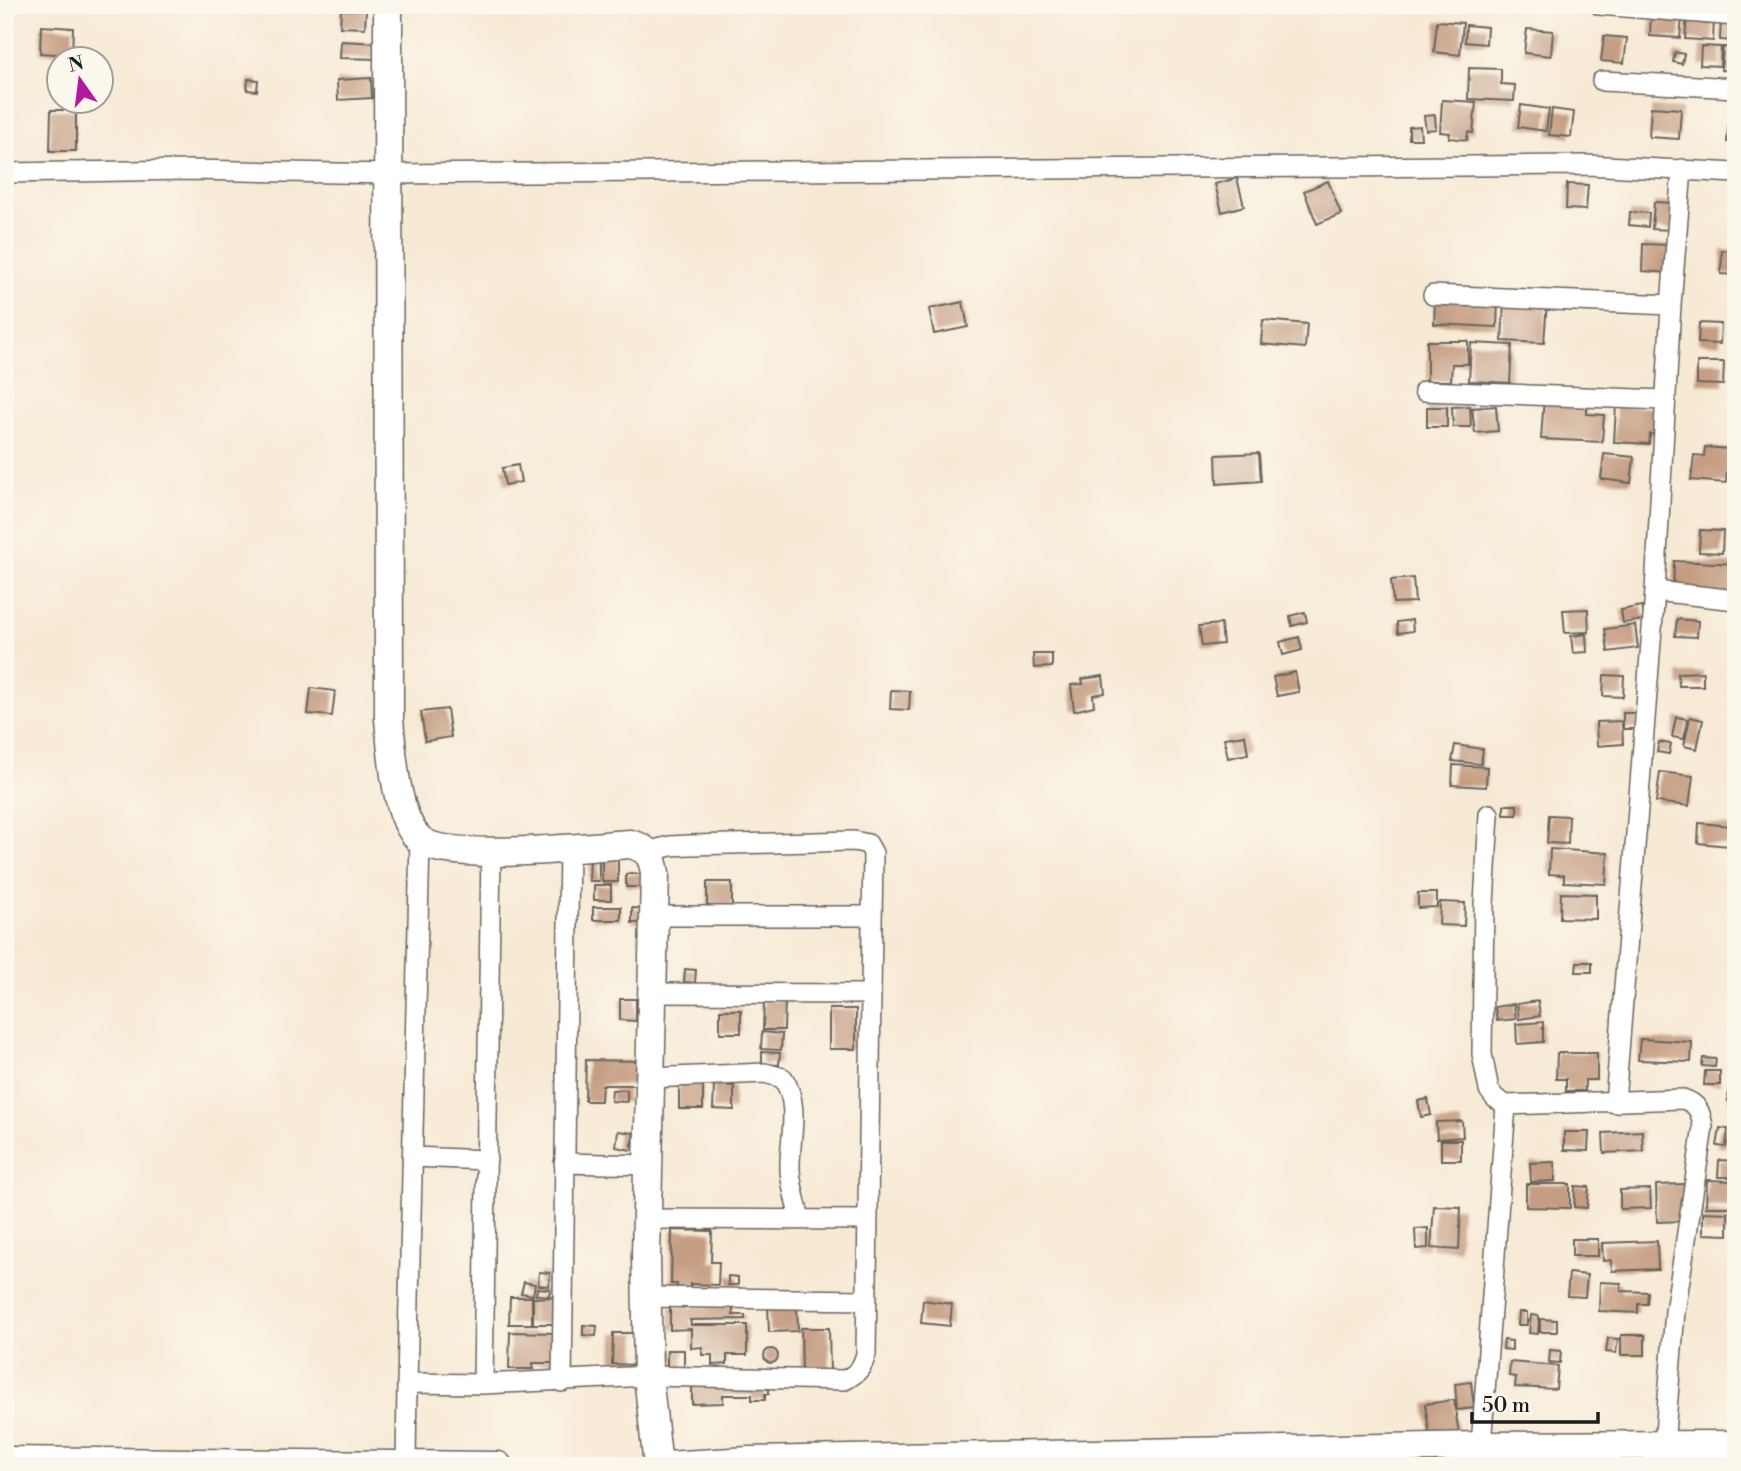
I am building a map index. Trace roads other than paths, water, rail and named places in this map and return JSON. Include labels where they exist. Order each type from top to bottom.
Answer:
[{"type":"street","points":[[388,5],[389,719],[393,769],[410,829],[420,841],[436,848],[460,852],[630,844],[643,847],[654,859],[647,1297],[648,1376],[658,1466]]},
{"type":"street","points":[[1600,5],[1736,16]]},
{"type":"street","points":[[1602,81],[1736,88]]},
{"type":"street","points":[[5,173],[190,170],[387,174],[1587,165],[1736,173]]},
{"type":"street","points":[[1615,1103],[1655,592],[1671,305],[1682,169]]},
{"type":"street","points":[[1433,295],[1671,305]]},
{"type":"street","points":[[1424,391],[1665,400]]},
{"type":"street","points":[[1655,592],[1736,600]]},
{"type":"street","points":[[1489,814],[1483,946],[1483,1066],[1489,1090],[1506,1105],[1683,1099],[1699,1108],[1702,1115],[1703,1127],[1675,1312],[1664,1446]]},
{"type":"street","points":[[406,1465],[420,841]]},
{"type":"street","points":[[407,1383],[562,1382],[648,1376],[845,1380],[863,1367],[866,1354],[873,853],[868,844],[854,841],[670,846],[646,852]]},
{"type":"street","points":[[562,1382],[569,847]]},
{"type":"street","points":[[483,1384],[491,851]]},
{"type":"street","points":[[654,916],[872,916]]},
{"type":"street","points":[[652,993],[870,994]]},
{"type":"street","points":[[650,1078],[765,1073],[783,1078],[793,1096],[790,1167],[791,1184],[800,1219]]},
{"type":"street","points":[[1481,1446],[1506,1105]]},
{"type":"street","points":[[412,1157],[487,1160]]},
{"type":"street","points":[[564,1163],[648,1164]]},
{"type":"street","points":[[647,1219],[867,1220]]},
{"type":"street","points":[[647,1297],[866,1300]]},
{"type":"street","points":[[665,1466],[775,1460],[1342,1457],[1481,1446],[1736,1445]]},
{"type":"street","points":[[5,1461],[498,1466]]}]
